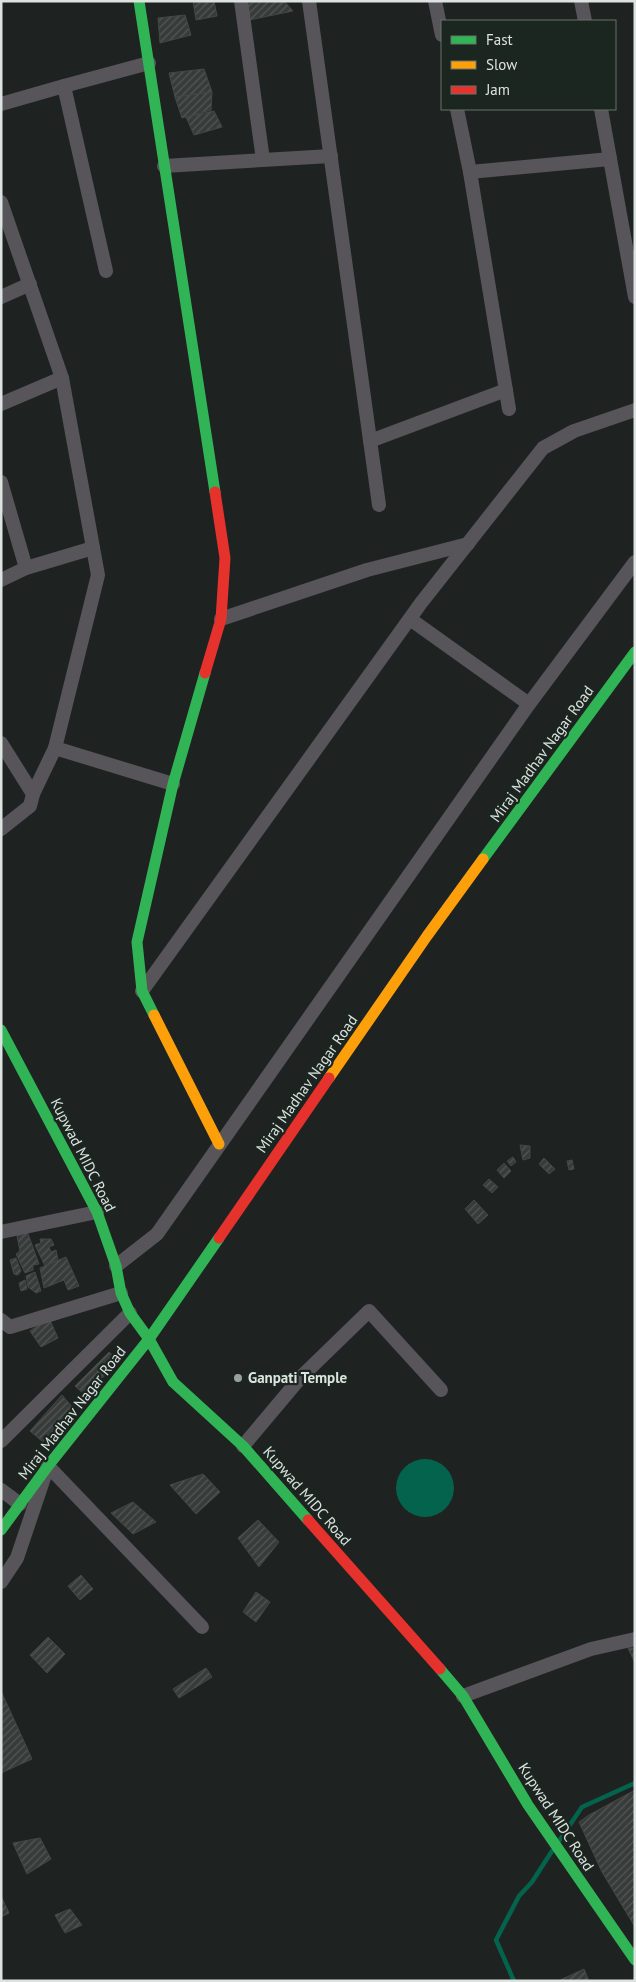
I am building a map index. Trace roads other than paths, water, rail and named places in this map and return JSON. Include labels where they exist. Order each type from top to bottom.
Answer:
[{"type":"street","points":[[139,1],[225,558],[221,619],[173,784],[137,942],[142,991],[218,1144]]},
{"type":"street","points":[[241,1],[263,160]]},
{"type":"street","points":[[309,1],[379,505]]},
{"type":"street","points":[[435,1],[441,30]]},
{"type":"street","points":[[581,1],[585,20]]},
{"type":"street","points":[[1,104],[149,63]]},
{"type":"street","points":[[64,86],[106,270]]},
{"type":"street","points":[[457,110],[470,172],[509,409]]},
{"type":"street","points":[[601,110],[635,297]]},
{"type":"street","points":[[164,166],[331,156]]},
{"type":"street","points":[[470,172],[610,159]]},
{"type":"street","points":[[1,202],[5,223],[30,284],[62,378],[98,575],[55,748],[33,794],[30,806],[1,829]]},
{"type":"street","points":[[1,297],[30,284]]},
{"type":"street","points":[[1,404],[62,378]]},
{"type":"street","points":[[370,441],[506,390]]},
{"type":"street","points":[[142,991],[410,619],[543,448],[574,431],[635,410]]},
{"type":"street","points":[[1,482],[26,568]]},
{"type":"street","points":[[221,619],[367,570],[468,544]]},
{"type":"street","points":[[1,580],[26,568],[93,548]]},
{"type":"street","points":[[116,1266],[157,1234],[218,1144],[529,704],[635,562]]},
{"type":"street","points":[[410,619],[529,704]]},
{"type":"street","name":"Miraj Madhav Nagar Road","points":[[1,1530],[48,1466],[149,1339],[427,936],[635,652]]},
{"type":"street","points":[[1,744],[33,794]]},
{"type":"street","points":[[55,748],[173,784]]},
{"type":"street","name":"Kupwad MIDC Road","points":[[1,1030],[97,1212],[116,1266],[121,1293],[130,1313],[149,1339],[173,1382],[243,1446],[463,1696],[528,1805],[635,1960]]},
{"type":"street","points":[[1,1232],[97,1212]]},
{"type":"street","points":[[1,1320],[10,1327],[121,1293]]},
{"type":"street","points":[[243,1446],[301,1377],[369,1311],[441,1390]]},
{"type":"street","points":[[1,1441],[130,1313]]},
{"type":"street","points":[[1,1582],[17,1558],[48,1466],[202,1627]]},
{"type":"street","points":[[1,1490],[20,1504]]},
{"type":"street","points":[[463,1696],[591,1649],[635,1639]]},
{"type":"waterway","points":[[559,1841],[582,1807],[635,1783]]},
{"type":"waterway","points":[[514,1981],[496,1940],[519,1896],[532,1882],[552,1851]]},
{"type":"place","name":"Ganpati Temple","points":[[238,1378]]}]
